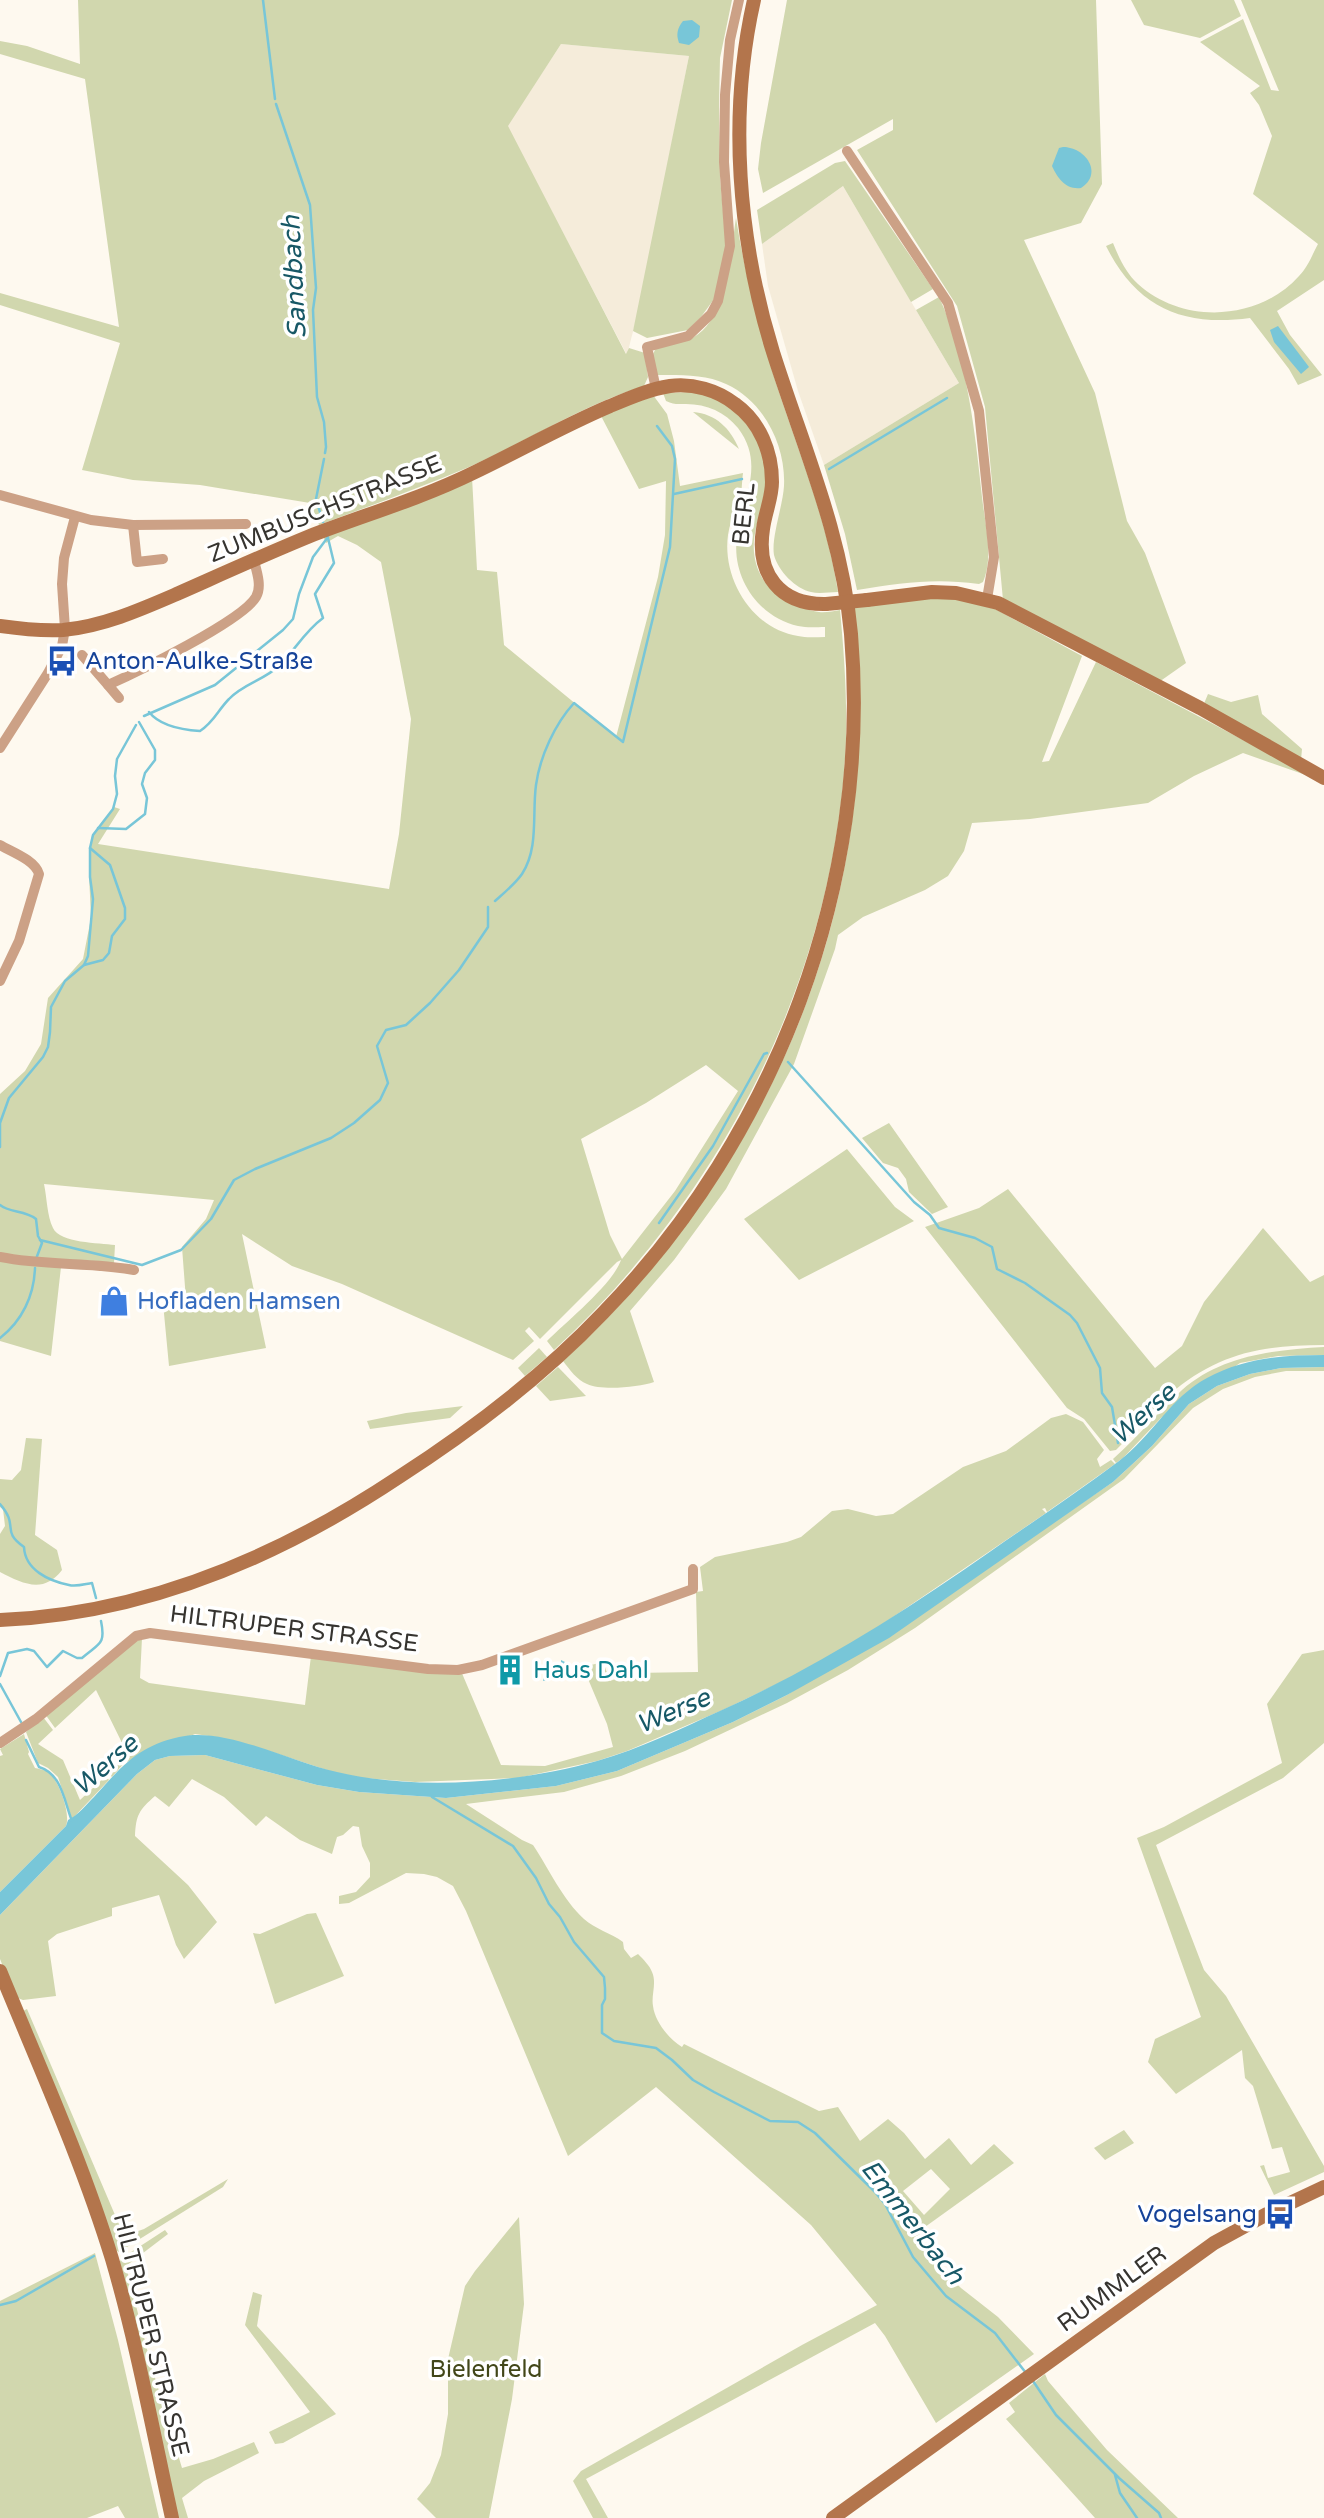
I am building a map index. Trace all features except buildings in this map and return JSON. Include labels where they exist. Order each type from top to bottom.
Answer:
[{"type":"main road","points":[[0,1620],[35,1619],[133,1601],[204,1579],[267,1553],[329,1521],[422,1463],[508,1399],[566,1348],[602,1314],[666,1241],[696,1200],[748,1116],[780,1049],[813,963],[825,922],[846,818],[853,743],[853,670],[844,585],[836,546],[818,478],[772,349],[744,219],[740,162],[741,94],[745,40],[754,0]]},
{"type":"main road","name":"BERL","points":[[656,389],[684,386],[713,391],[727,398],[750,418],[766,444],[771,464],[772,485],[761,544],[765,568],[775,585],[789,597],[807,603],[826,604],[932,592],[987,599],[1200,708],[1324,778]]},
{"type":"main road","name":"ZUMBUSCHSTRASSE","points":[[0,626],[37,630],[65,629],[126,615],[320,532],[442,487],[557,429],[656,389]]},
{"type":"main road","name":"HILTRUPER STRASSE","points":[[0,1971],[84,2180],[112,2259],[172,2518]]},
{"type":"main road","name":"RUMMLER","points":[[834,2518],[1214,2243],[1324,2187]]},
{"type":"street","points":[[656,389],[647,347],[688,336],[711,314],[718,301],[730,246],[724,162],[725,96],[730,40],[739,0]]},
{"type":"street","points":[[847,151],[948,303],[979,411],[994,557],[987,599]]},
{"type":"street","points":[[0,495],[75,517],[133,524],[210,528],[246,524]]},
{"type":"street","points":[[0,748],[62,646],[65,629],[62,584],[64,558],[75,517]]},
{"type":"street","points":[[133,524],[138,562],[163,559]]},
{"type":"street","points":[[108,685],[175,652],[253,601],[259,589],[254,561]]},
{"type":"street","points":[[82,655],[119,698]]},
{"type":"street","points":[[0,845],[31,863],[39,874],[19,941],[0,981]]},
{"type":"street","points":[[0,1256],[21,1261],[109,1265],[134,1270]]},
{"type":"street","name":"HILTRUPER STRASSE","points":[[0,1743],[36,1719],[136,1636],[150,1633],[443,1670],[482,1665],[693,1588],[694,1569]]},
{"type":"shaded area","points":[[561,44],[689,56],[640,304],[627,355],[507,126]]},
{"type":"shaded area","points":[[843,186],[959,383],[824,465],[798,391],[768,286],[762,244]]},
{"type":"green space","points":[[78,0],[732,0],[720,58],[720,177],[726,245],[714,299],[688,330],[647,338],[633,331],[689,56],[561,44],[508,126],[626,354],[629,348],[645,353],[648,377],[644,386],[577,413],[469,467],[319,525],[310,503],[200,485],[133,480],[82,470],[120,343],[0,305],[0,293],[119,327],[85,79],[0,54],[0,41],[27,46],[80,64]]},
{"type":"green space","points":[[787,0],[1096,0],[1102,184],[1081,223],[1024,240],[1095,393],[1127,521],[1145,553],[1186,663],[1159,682],[1003,600],[985,407],[957,306],[857,150],[893,130],[893,119],[763,193],[758,169],[761,143]]},
{"type":"green space","points":[[1131,0],[1234,0],[1241,16],[1200,38],[1144,25]]},
{"type":"green space","points":[[1241,0],[1324,0],[1324,280],[1277,311],[1290,335],[1322,375],[1298,385],[1250,318],[1204,319],[1183,316],[1164,309],[1132,285],[1106,246],[1113,243],[1130,275],[1156,297],[1198,311],[1242,309],[1263,302],[1282,291],[1299,276],[1310,261],[1318,244],[1253,194],[1272,136],[1259,105],[1250,93],[1260,86],[1200,42],[1243,19],[1271,90],[1279,91]]},
{"type":"green space","points":[[845,161],[933,289],[911,302],[843,186],[762,244],[757,210],[835,163]]},
{"type":"green space","points":[[736,218],[758,322],[820,513],[838,592],[817,593],[799,587],[788,578],[776,561],[774,540],[783,494],[784,471],[777,441],[762,413],[739,392],[710,378],[657,375],[653,354],[656,348],[688,340],[702,331],[720,304],[729,268]]},
{"type":"green space","points":[[939,297],[957,344],[968,395],[988,540],[986,572],[983,582],[979,584],[918,582],[857,590],[845,534],[824,465],[959,383],[916,310]]},
{"type":"green space","points":[[691,392],[712,397],[735,411],[753,434],[760,447],[766,475],[765,496],[755,536],[756,565],[761,576],[776,594],[796,606],[819,612],[840,610],[846,722],[838,824],[821,909],[795,992],[761,1072],[719,1149],[670,1221],[615,1288],[554,1350],[547,1341],[599,1291],[621,1260],[540,1339],[529,1327],[525,1331],[534,1341],[513,1360],[342,1284],[292,1266],[242,1234],[266,1348],[169,1366],[163,1303],[186,1300],[182,1247],[206,1219],[214,1200],[44,1184],[49,1218],[57,1233],[71,1239],[115,1245],[114,1263],[61,1267],[51,1356],[0,1341],[0,1094],[25,1071],[41,1044],[48,998],[83,959],[91,918],[89,874],[92,835],[114,807],[120,809],[98,844],[389,889],[399,834],[411,719],[381,562],[357,545],[338,536],[326,543],[323,536],[472,477],[477,570],[497,572],[504,645],[616,737],[658,577],[665,535],[666,481],[639,489],[600,414],[653,395],[667,414],[680,486],[743,473],[741,494],[729,530],[727,552],[735,584],[744,599],[754,613],[782,631],[801,637],[825,637],[825,627],[798,626],[771,614],[760,605],[743,581],[736,552],[737,537],[751,469],[746,442],[738,428],[715,410],[701,405],[671,403],[666,401],[663,393]],"holes":[[[706,1065],[738,1091],[675,1191],[622,1259],[610,1235],[581,1139],[646,1103]]]},
{"type":"green space","points":[[693,412],[709,416],[721,423],[739,449]]},
{"type":"green space","points":[[932,597],[956,599],[995,609],[1082,656],[1042,762],[1049,761],[1096,662],[1317,779],[1243,753],[1194,776],[1148,803],[1030,819],[972,823],[964,851],[948,876],[925,890],[863,917],[838,935],[794,1064],[726,1189],[674,1260],[630,1311],[654,1382],[621,1388],[587,1384],[563,1361],[623,1302],[677,1237],[725,1168],[766,1095],[801,1018],[828,938],[847,856],[858,752],[858,690],[853,608]]},
{"type":"green space","points":[[1208,694],[1231,702],[1258,695],[1262,714],[1302,749],[1301,760],[1203,706]]},
{"type":"green space","points":[[889,1123],[948,1207],[932,1214],[909,1192],[906,1179],[898,1168],[883,1163],[862,1138]]},
{"type":"green space","points":[[847,1149],[895,1207],[914,1221],[799,1280],[744,1219]]},
{"type":"green space","points":[[1008,1189],[1155,1368],[1182,1346],[1204,1302],[1263,1228],[1310,1282],[1324,1275],[1324,1345],[1260,1350],[1241,1354],[1205,1369],[1169,1395],[1116,1450],[1110,1451],[1084,1419],[1067,1408],[925,1227],[979,1208]]},
{"type":"green space","points":[[1324,1347],[1324,1355],[1278,1356],[1240,1363],[1161,1418],[1123,1458],[1116,1463],[1113,1459],[1182,1390],[1214,1369],[1249,1356]]},
{"type":"green space","points":[[539,1348],[547,1357],[525,1376],[518,1368]]},
{"type":"green space","points":[[558,1367],[586,1396],[550,1401],[536,1386]]},
{"type":"green space","points":[[1324,1367],[1324,1371],[1286,1371],[1255,1377],[1223,1389],[1193,1408],[1124,1479],[915,1628],[848,1670],[787,1703],[685,1751],[621,1776],[564,1792],[466,1804],[533,1845],[576,1911],[588,1922],[623,1942],[624,1949],[631,1958],[638,1954],[644,1960],[653,1976],[654,2012],[668,2035],[682,2047],[684,2044],[819,2111],[838,2107],[860,2141],[888,2119],[904,2133],[925,2159],[949,2138],[971,2165],[994,2144],[1014,2163],[918,2232],[938,2266],[998,2317],[1034,2354],[936,2423],[875,2323],[586,2479],[608,2518],[593,2518],[573,2481],[581,2471],[877,2305],[811,2225],[656,2087],[568,2156],[466,1911],[453,1886],[437,1877],[406,1873],[349,1903],[339,1904],[339,1896],[356,1892],[370,1877],[370,1863],[362,1846],[359,1827],[353,1826],[337,1837],[332,1854],[300,1840],[266,1816],[256,1826],[224,1797],[192,1779],[169,1807],[155,1796],[139,1813],[135,1836],[188,1885],[217,1922],[184,1959],[176,1945],[159,1895],[112,1908],[112,1916],[57,1934],[48,1941],[56,1996],[23,2000],[15,1997],[0,1959],[0,1915],[137,1774],[155,1760],[170,1756],[205,1755],[317,1785],[359,1792],[446,1798],[556,1786],[617,1771],[733,1722],[787,1695],[983,1570],[1113,1482],[1152,1446],[1189,1404],[1217,1386],[1250,1374],[1281,1368]],"holes":[[[931,2169],[950,2189],[924,2215],[903,2191]]]},
{"type":"green space","points":[[463,1406],[450,1418],[370,1429],[367,1421],[406,1413]]},
{"type":"green space","points":[[1066,1414],[1083,1422],[1104,1450],[1097,1459],[1100,1467],[1111,1460],[1115,1464],[1047,1512],[1045,1508],[1042,1509],[1046,1513],[862,1638],[798,1674],[725,1709],[597,1761],[518,1778],[415,1782],[363,1778],[333,1772],[269,1751],[195,1734],[124,1763],[112,1777],[108,1773],[125,1749],[96,1690],[55,1728],[45,1714],[127,1646],[142,1638],[140,1678],[149,1683],[305,1705],[311,1656],[461,1671],[501,1765],[545,1766],[613,1747],[607,1724],[583,1667],[603,1662],[610,1681],[632,1673],[698,1672],[696,1592],[703,1591],[700,1567],[715,1557],[801,1537],[832,1511],[848,1509],[876,1516],[893,1514],[963,1467],[1006,1451],[1051,1418]]},
{"type":"green space","points":[[26,1438],[42,1439],[35,1535],[57,1550],[62,1570],[48,1582],[41,1584],[25,1583],[0,1572],[0,1534],[5,1526],[3,1509],[0,1507],[0,1479],[12,1480],[21,1470]]},
{"type":"green space","points":[[1324,1650],[1324,1743],[1283,1778],[1156,1845],[1204,1970],[1226,1996],[1324,2166],[1324,2172],[1274,2195],[1260,2166],[1264,2165],[1268,2178],[1290,2172],[1282,2147],[1272,2149],[1253,2086],[1245,2078],[1242,2050],[1176,2094],[1148,2062],[1155,2039],[1201,2017],[1137,1838],[1164,1827],[1282,1763],[1267,1704],[1302,1654]]},
{"type":"green space","points":[[43,1717],[53,1730],[38,1744],[63,1760],[80,1800],[106,1776],[109,1780],[72,1819],[58,1777],[38,1763],[26,1732]]},
{"type":"green space","points":[[24,1734],[28,1754],[35,1768],[47,1771],[59,1788],[67,1820],[66,1826],[0,1892],[0,1756],[3,1755],[0,1749]]},
{"type":"green space","points":[[316,1913],[344,1976],[275,2004],[253,1933],[260,1934],[307,1914]]},
{"type":"green space","points":[[27,2009],[124,2236],[144,2229],[228,2179],[223,2187],[119,2252],[115,2250],[23,2011]]},
{"type":"green space","points":[[1124,2130],[1134,2143],[1105,2160],[1094,2148]]},
{"type":"green space","name":"Bielenfeld","points":[[519,2217],[524,2304],[512,2399],[489,2518],[436,2518],[417,2499],[430,2483],[441,2455],[448,2414],[448,2359],[465,2286]]},
{"type":"green space","points":[[165,2230],[168,2234],[126,2266],[150,2361],[182,2468],[254,2442],[259,2453],[204,2481],[182,2498],[188,2518],[178,2518],[118,2263]]},
{"type":"green space","points":[[95,2253],[159,2518],[125,2518],[118,2506],[87,2518],[0,2518],[0,2301]]},
{"type":"green space","points":[[253,2292],[262,2295],[257,2326],[336,2414],[283,2443],[275,2444],[269,2432],[310,2412],[245,2325]]},
{"type":"green space","points":[[1045,2374],[1048,2381],[1107,2450],[1178,2518],[1095,2518],[1006,2419],[1015,2412],[1009,2403]]},
{"type":"water","points":[[692,20],[700,26],[699,37],[689,45],[679,43],[679,27],[683,21]]},
{"type":"water","points":[[1059,148],[1078,151],[1089,162],[1091,175],[1081,188],[1063,183],[1052,166]]},
{"type":"water","points":[[1278,326],[1309,367],[1301,374],[1274,342],[1270,330]]},
{"type":"water","points":[[1324,1355],[1324,1367],[1281,1368],[1250,1374],[1217,1386],[1189,1404],[1152,1446],[1113,1482],[889,1638],[733,1722],[617,1771],[556,1786],[446,1798],[359,1792],[317,1785],[205,1755],[170,1756],[155,1760],[137,1774],[0,1915],[0,1892],[122,1767],[152,1746],[179,1737],[216,1736],[337,1772],[368,1778],[434,1783],[535,1775],[613,1756],[661,1738],[758,1693],[827,1657],[893,1616],[1119,1461],[1172,1406],[1207,1378],[1235,1366],[1264,1359]]},
{"type":"water","points":[[561,1660],[569,1664],[571,1673],[543,1681],[547,1666],[555,1662],[561,1663]]},
{"type":"waterway","name":"Sandbach","points":[[263,0],[275,99]]},
{"type":"waterway","name":"Sandbach","points":[[276,104],[310,205],[316,288],[313,310],[317,397],[324,422],[325,453]]},
{"type":"waterway","points":[[829,469],[947,398]]},
{"type":"waterway","points":[[495,901],[516,881],[527,864],[533,842],[538,774],[549,741],[567,711],[574,703],[623,742],[670,547],[675,459],[672,446],[657,426]]},
{"type":"waterway","name":"Sandbach","points":[[323,522],[316,499],[324,459]]},
{"type":"waterway","points":[[674,494],[742,479]]},
{"type":"waterway","name":"Sandbach","points":[[144,716],[215,685],[283,630],[293,619],[313,557],[328,537]]},
{"type":"waterway","name":"Sandbach","points":[[149,712],[166,724],[200,731],[235,694],[279,666],[323,618],[315,594],[334,563],[328,538]]},
{"type":"waterway","name":"Sandbach","points":[[98,828],[126,829],[145,814],[147,798],[142,784],[145,773],[155,760],[155,750],[139,722]]},
{"type":"waterway","name":"Sandbach","points":[[0,1147],[0,1123],[9,1098],[43,1057],[48,1047],[51,1007],[65,981],[84,965],[88,956],[93,899],[90,848],[93,835],[113,809],[117,794],[117,759],[136,725]]},
{"type":"waterway","name":"Sandbach","points":[[84,965],[103,960],[109,953],[112,936],[125,919],[125,908],[110,865],[90,848]]},
{"type":"waterway","points":[[40,1240],[142,1265],[181,1250],[211,1219],[234,1180],[331,1138],[354,1123],[380,1100],[388,1083],[377,1046],[386,1030],[406,1025],[459,970],[488,927],[488,907]]},
{"type":"waterway","points":[[659,1223],[713,1146],[767,1053]]},
{"type":"waterway","name":"Werse","points":[[788,1062],[939,1228],[975,1238],[992,1247],[997,1269],[1025,1283],[1077,1323],[1100,1368],[1102,1393],[1112,1407],[1118,1443]]},
{"type":"waterway","name":"Sandbach","points":[[0,1205],[36,1219],[38,1236],[42,1243],[36,1259]]},
{"type":"waterway","name":"Sandbach","points":[[0,1338],[15,1324],[25,1307],[35,1268]]},
{"type":"waterway","name":"Sandbach","points":[[0,1504],[9,1518],[13,1536],[24,1547],[25,1555],[33,1568],[61,1583],[75,1586],[92,1583],[96,1598]]},
{"type":"waterway","name":"Sandbach","points":[[0,1676],[8,1653],[27,1649],[34,1651],[47,1667],[63,1651],[82,1658],[100,1643],[103,1635],[101,1621]]},
{"type":"waterway","name":"Sandbach","points":[[0,1684],[21,1722]]},
{"type":"waterway","name":"Sandbach","points":[[26,1740],[39,1767],[57,1782],[72,1821]]},
{"type":"waterway","name":"Emmerbach","points":[[432,1797],[513,1846],[536,1878],[574,1942],[604,1977],[602,2033],[614,2041],[656,2048],[693,2080],[714,2092],[770,2121],[798,2122],[815,2133],[885,2204],[913,2257],[946,2296],[995,2333],[1026,2373]]},
{"type":"waterway","points":[[0,2305],[16,2301],[94,2256]]},
{"type":"waterway","name":"Emmerbach","points":[[1033,2381],[1056,2415],[1119,2478],[1159,2513],[1161,2518]]},
{"type":"waterway","name":"Emmerbach","points":[[1115,2475],[1120,2493],[1137,2518]]},
{"type":"place","name":"Anton-Aulke-Straße","points":[[62,661]]},
{"type":"place","name":"Hofladen Hamsen","points":[[114,1301]]},
{"type":"place","name":"Haus Dahl","points":[[510,1670]]},
{"type":"place","name":"Vogelsang","points":[[1280,2214]]}]
